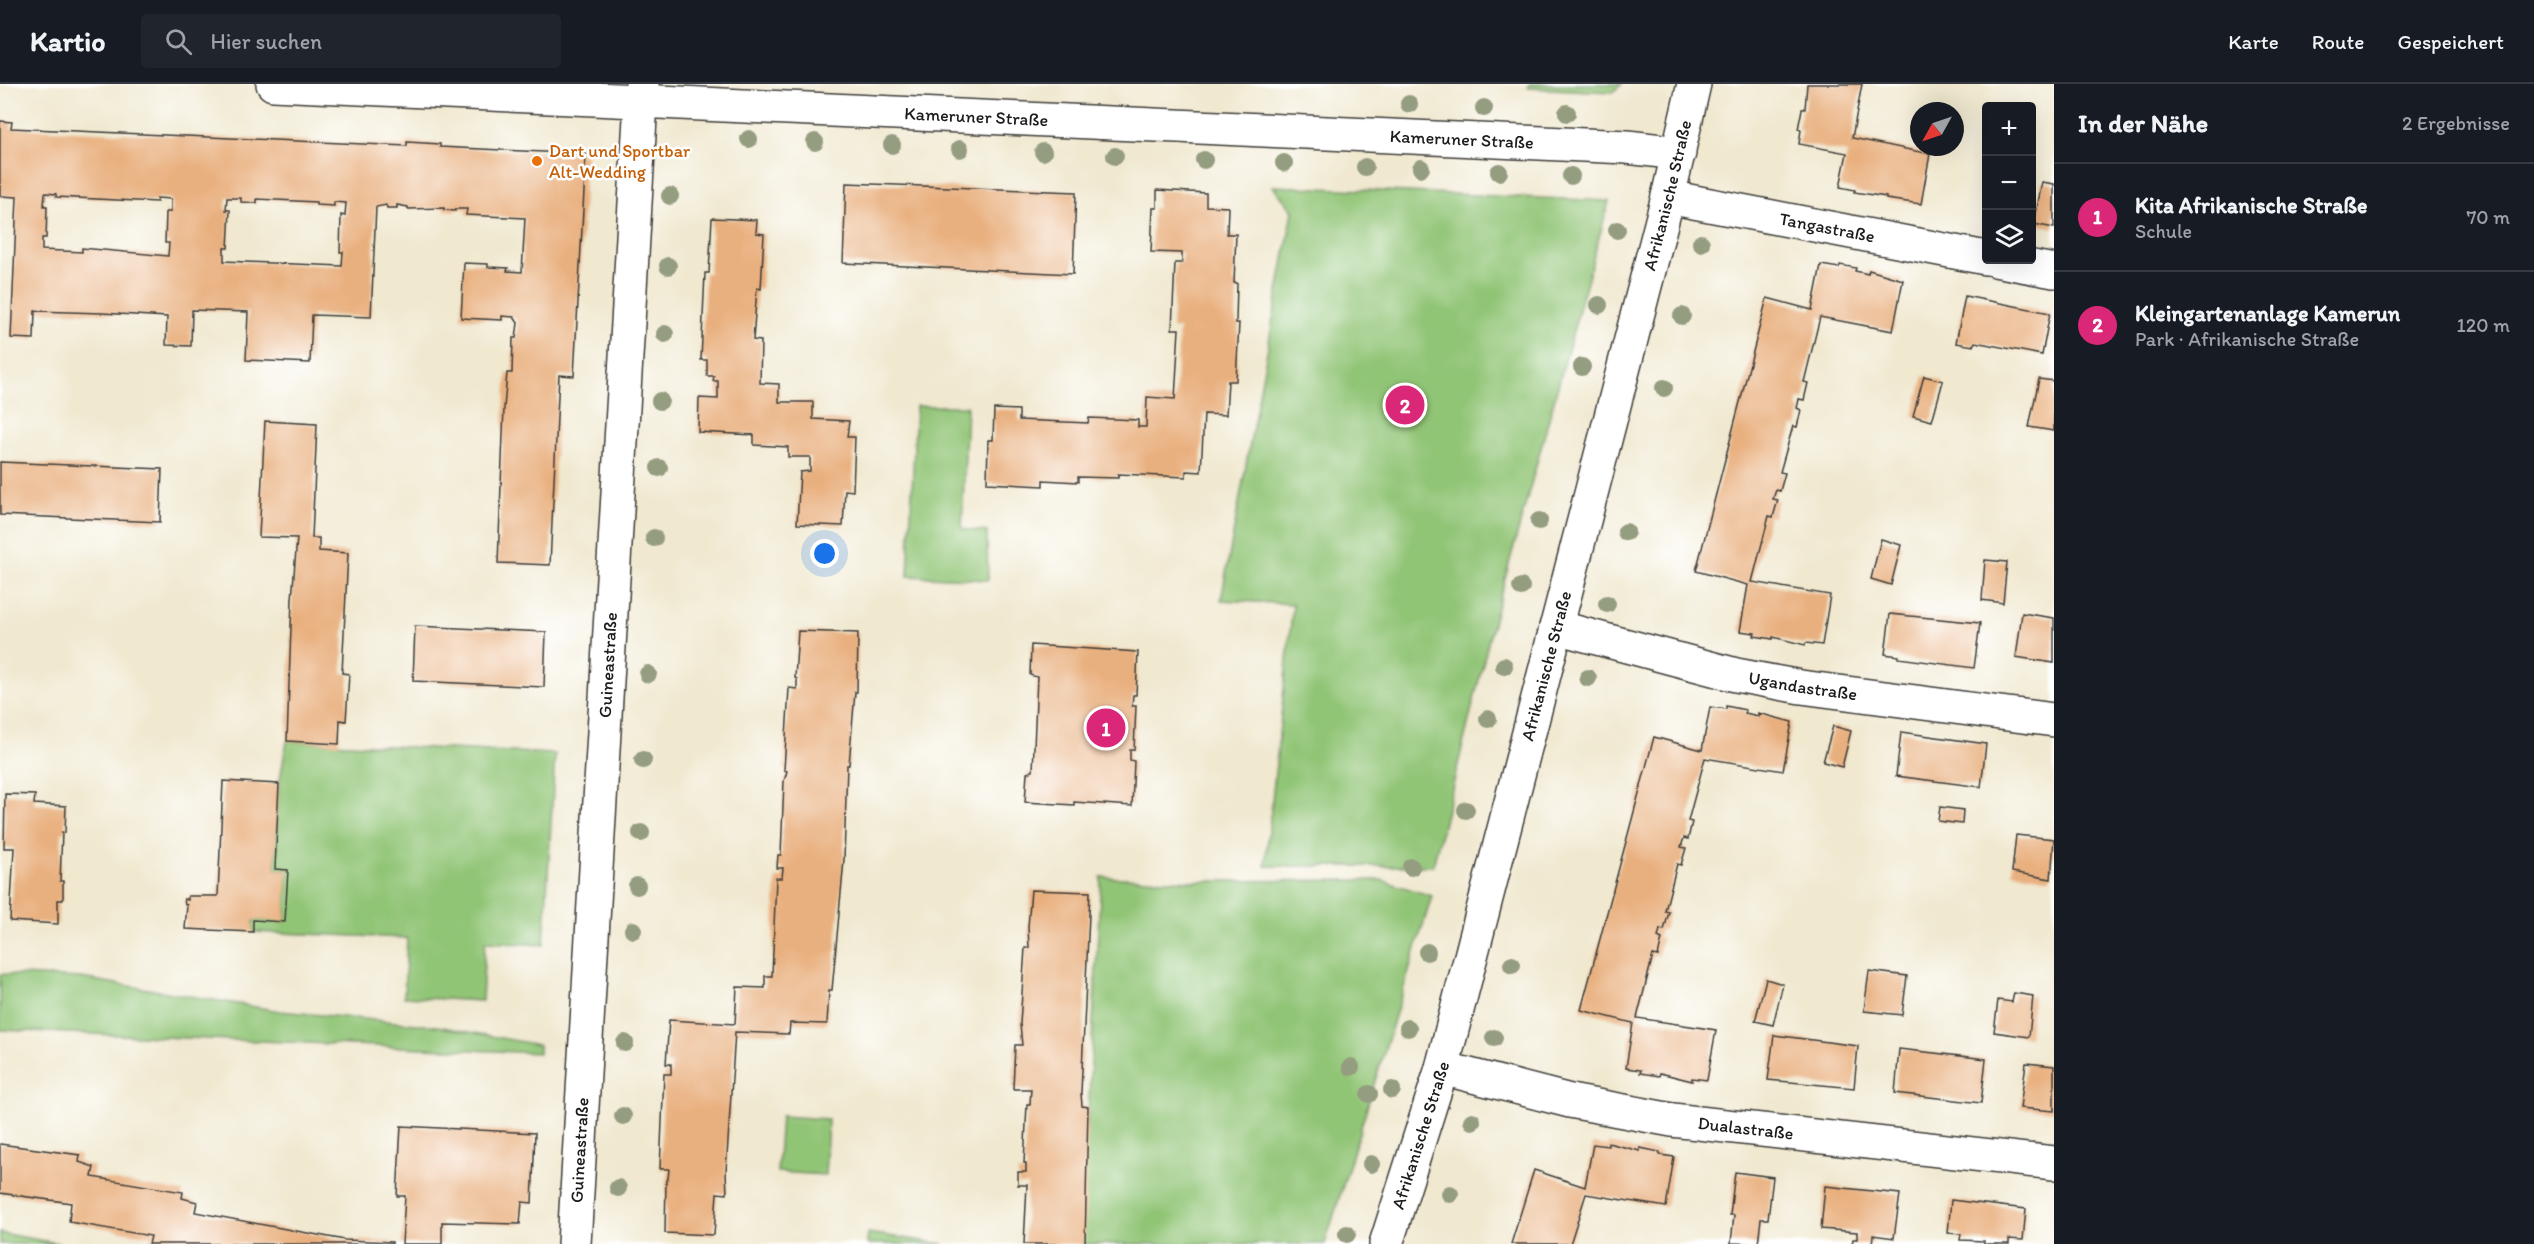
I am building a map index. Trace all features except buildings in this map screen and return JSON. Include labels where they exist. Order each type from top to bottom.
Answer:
[{"type":"street","name":"Kameruner Straße","points":[[273,84],[642,92],[1627,147],[1679,153]]},
{"type":"street","name":"Afrikanische Straße","points":[[1386,1244],[1442,1068],[1668,197],[1694,84]]},
{"type":"street","name":"Guineastraße","points":[[574,1244],[642,92]]},
{"type":"street","name":"Tangastraße","points":[[1668,197],[1982,257]]},
{"type":"street","points":[[2016,264],[2054,271]]},
{"type":"street","name":"Ugandastraße","points":[[1556,627],[1736,675],[1801,687],[2054,720]]},
{"type":"street","name":"Dualastraße","points":[[1442,1068],[1570,1101],[1672,1120],[2054,1163]]},
{"type":"green space","points":[[1529,84],[1622,84],[1613,92],[1528,88]]},
{"type":"green space","points":[[1273,186],[1609,201],[1495,615],[1433,866],[1265,866],[1293,604],[1221,600],[1293,211]]},
{"type":"green space","points":[[916,406],[967,406],[962,529],[987,532],[988,580],[908,576]]},
{"type":"green space","points":[[287,741],[555,754],[544,945],[485,942],[482,1001],[404,997],[407,938],[253,932],[253,920],[285,922],[288,870],[275,869],[279,784]]},
{"type":"green space","points":[[1101,877],[1192,881],[1381,880],[1432,896],[1325,1244],[1081,1244]]},
{"type":"green space","points":[[0,974],[81,978],[280,1011],[437,1026],[539,1045],[539,1053],[0,1030]]},
{"type":"green space","points":[[781,1116],[828,1119],[825,1175],[777,1172]]},
{"type":"green space","points":[[0,1233],[62,1244],[0,1244]]},
{"type":"green space","points":[[868,1233],[944,1244],[867,1244]]},
{"type":"place","name":"Dart und Sportbar Alt-Wedding","points":[[537,161]]},
{"type":"place","name":"Kleingartenanlage Kamerun","points":[[1405,405]]},
{"type":"place","name":"Kita Afrikanische Straße","points":[[1106,728]]}]
